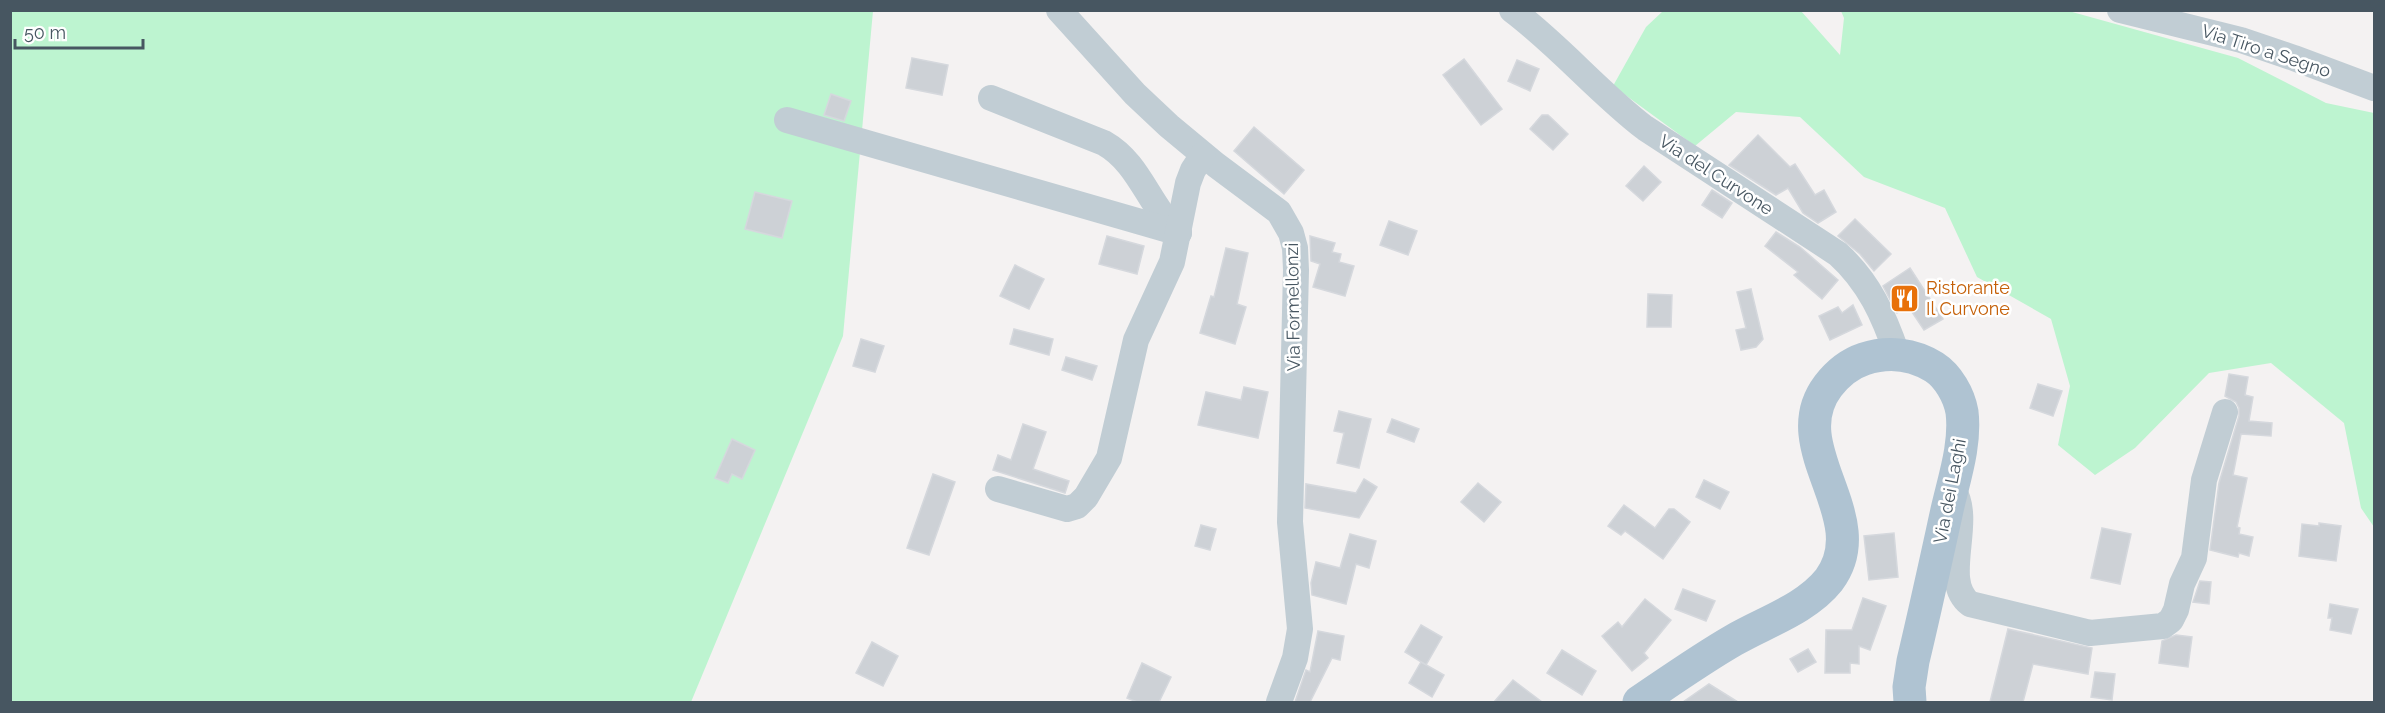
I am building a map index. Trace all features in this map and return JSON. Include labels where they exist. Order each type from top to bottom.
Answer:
[{"type":"main road","name":"Via dei Laghi","points":[[1639,702],[1708,655],[1811,598],[1827,581],[1841,553],[1842,530],[1838,507],[1815,442],[1814,425],[1818,406],[1833,380],[1848,367],[1869,358],[1897,354],[1922,360],[1939,370],[1955,392],[1962,413],[1962,434],[1952,489],[1913,661],[1909,687],[1910,702]]},
{"type":"street","name":"Via Formellonzi","points":[[1059,10],[1149,108],[1203,156],[1275,208],[1289,226],[1295,248],[1290,522],[1300,629],[1295,658],[1279,702]]},
{"type":"street","name":"Via del Curvone","points":[[1512,10],[1550,41],[1616,104],[1645,128],[1838,254],[1857,272],[1870,292],[1886,323],[1897,354]]},
{"type":"street","name":"Via Tiro a Segno","points":[[2120,10],[2252,44],[2374,88]]},
{"type":"street","points":[[991,98],[1104,143],[1118,152],[1128,162],[1165,220],[1179,233]]},
{"type":"street","points":[[787,120],[1179,233]]},
{"type":"street","points":[[998,489],[1067,509],[1077,506],[1090,491],[1108,458],[1137,340],[1169,270],[1179,233],[1188,183],[1193,170],[1203,156]]},
{"type":"street","points":[[1952,489],[1961,510],[1957,584],[1962,596],[1970,604],[2090,633],[2163,626],[2176,610],[2181,584],[2194,558],[2205,480],[2225,412]]},
{"type":"green space","points":[[2065,10],[2238,58],[2326,103],[2374,113],[2374,527],[2361,508],[2344,423],[2271,363],[2209,373],[2135,448],[2095,475],[2058,445],[2070,386],[2051,319],[1977,277],[1945,208],[1864,177],[1800,117],[1736,112],[1695,146],[1613,86],[1646,27],[1663,11],[1801,11],[1840,55],[1844,18],[1841,11]]},
{"type":"green space","points":[[10,11],[873,11],[843,336],[691,702],[11,702]]},
{"type":"building","points":[[912,58],[948,65],[942,95],[906,88]]},
{"type":"building","points":[[1464,59],[1502,109],[1481,125],[1443,75]]},
{"type":"building","points":[[1517,60],[1539,69],[1530,91],[1508,81]]},
{"type":"building","points":[[831,94],[851,101],[844,121],[824,115]]},
{"type":"building","points":[[1542,115],[1548,115],[1568,134],[1553,150],[1530,129]]},
{"type":"building","points":[[1254,127],[1304,170],[1284,194],[1234,151]]},
{"type":"building","points":[[1758,135],[1790,167],[1795,164],[1815,195],[1824,190],[1836,212],[1818,223],[1803,213],[1788,188],[1776,195],[1729,165]]},
{"type":"building","points":[[1644,166],[1661,182],[1643,201],[1626,186]]},
{"type":"building","points":[[1712,190],[1732,203],[1722,218],[1702,205]]},
{"type":"building","points":[[755,192],[792,201],[782,238],[745,229]]},
{"type":"building","points":[[1855,219],[1891,254],[1874,271],[1860,254],[1838,236]]},
{"type":"building","points":[[1389,221],[1417,231],[1408,255],[1380,245]]},
{"type":"building","points":[[1776,232],[1800,247],[1838,280],[1822,299],[1794,275],[1798,272],[1765,246]]},
{"type":"building","points":[[1107,236],[1144,246],[1137,274],[1099,264]]},
{"type":"building","points":[[1310,236],[1335,243],[1332,252],[1341,254],[1339,262],[1354,266],[1345,296],[1313,287],[1320,264],[1311,261]]},
{"type":"building","points":[[1226,248],[1248,253],[1237,304],[1246,307],[1235,344],[1200,333],[1211,296],[1214,297]]},
{"type":"building","points":[[1015,265],[1044,279],[1029,309],[1000,296]]},
{"type":"building","name":"Ristorante Il Curvone","points":[[1910,268],[1943,319],[1924,330],[1908,306],[1897,313],[1883,286]]},
{"type":"building","points":[[1751,289],[1763,339],[1756,347],[1741,350],[1736,330],[1746,328],[1737,292]]},
{"type":"building","points":[[1648,294],[1672,295],[1671,327],[1647,327]]},
{"type":"building","points":[[1853,305],[1862,325],[1830,340],[1819,316],[1838,307],[1842,313]]},
{"type":"building","points":[[1014,329],[1053,339],[1049,355],[1010,344]]},
{"type":"building","points":[[861,339],[884,346],[875,372],[853,366]]},
{"type":"building","points":[[1066,357],[1097,366],[1092,380],[1062,370]]},
{"type":"building","points":[[2229,374],[2248,377],[2245,395],[2253,397],[2249,421],[2272,423],[2271,436],[2241,434],[2233,475],[2247,478],[2237,527],[2240,528],[2239,534],[2253,537],[2249,556],[2239,553],[2238,557],[2210,550],[2219,483],[2239,416],[2236,402],[2225,396]]},
{"type":"building","points":[[2038,384],[2062,391],[2053,416],[2030,408]]},
{"type":"building","points":[[1244,387],[1268,392],[1258,438],[1198,425],[1206,392],[1241,400]]},
{"type":"building","points":[[1339,411],[1371,419],[1359,468],[1337,463],[1344,433],[1334,431]]},
{"type":"building","points":[[1392,419],[1419,429],[1414,442],[1387,432]]},
{"type":"building","points":[[1023,424],[1046,432],[1033,469],[1069,481],[1065,493],[993,470],[998,455],[1011,460]]},
{"type":"building","points":[[732,439],[755,450],[742,479],[732,474],[728,483],[715,478]]},
{"type":"building","points":[[933,474],[955,482],[929,555],[907,548]]},
{"type":"building","points":[[1364,479],[1377,487],[1359,518],[1305,508],[1306,484],[1356,493]]},
{"type":"building","points":[[1704,480],[1729,492],[1720,509],[1696,497]]},
{"type":"building","points":[[1478,483],[1501,502],[1484,522],[1461,502]]},
{"type":"building","points":[[1624,505],[1655,528],[1669,509],[1674,509],[1690,522],[1663,559],[1625,531],[1621,535],[1608,526]]},
{"type":"building","points":[[2319,523],[2341,526],[2336,561],[2299,556],[2302,524],[2319,526]]},
{"type":"building","points":[[1201,525],[1216,529],[1210,550],[1195,546]]},
{"type":"building","points":[[2102,528],[2131,534],[2120,584],[2091,578]]},
{"type":"building","points":[[1894,533],[1898,577],[1869,580],[1864,536]]},
{"type":"building","points":[[1350,534],[1376,541],[1369,568],[1356,564],[1346,604],[1312,595],[1311,583],[1316,562],[1340,568]]},
{"type":"building","points":[[2200,581],[2211,582],[2209,604],[2193,602]]},
{"type":"building","points":[[1683,589],[1715,601],[1706,621],[1675,609]]},
{"type":"building","points":[[1863,598],[1886,606],[1870,650],[1859,646],[1859,664],[1850,663],[1850,673],[1825,673],[1826,630],[1852,630]]},
{"type":"building","points":[[1645,599],[1671,620],[1644,653],[1648,658],[1632,671],[1602,636],[1618,622],[1622,627]]},
{"type":"building","points":[[2330,604],[2358,609],[2351,634],[2330,630],[2332,618],[2328,618]]},
{"type":"building","points":[[1421,625],[1442,637],[1426,665],[1405,652]]},
{"type":"building","points":[[2008,629],[2092,648],[2088,674],[2033,664],[2023,702],[1990,702]]},
{"type":"building","points":[[1318,631],[1344,636],[1340,660],[1332,658],[1310,702],[1295,702],[1306,670],[1310,672]]},
{"type":"building","points":[[2176,635],[2192,637],[2188,667],[2159,663],[2162,641]]},
{"type":"building","points":[[872,642],[898,656],[883,686],[856,673]]},
{"type":"building","points":[[1808,649],[1816,662],[1798,672],[1790,659]]},
{"type":"building","points":[[1562,650],[1596,671],[1582,695],[1547,673]]},
{"type":"building","points":[[1421,662],[1444,675],[1432,697],[1409,683]]},
{"type":"building","points":[[1142,663],[1171,677],[1159,702],[1137,702],[1127,698]]},
{"type":"building","points":[[2095,672],[2115,674],[2112,700],[2091,697]]},
{"type":"building","points":[[1513,680],[1542,702],[1494,702]]},
{"type":"building","points":[[1709,684],[1738,702],[1683,702]]},
{"type":"place","name":"Ristorante Il Curvone","points":[[1905,298]]}]
